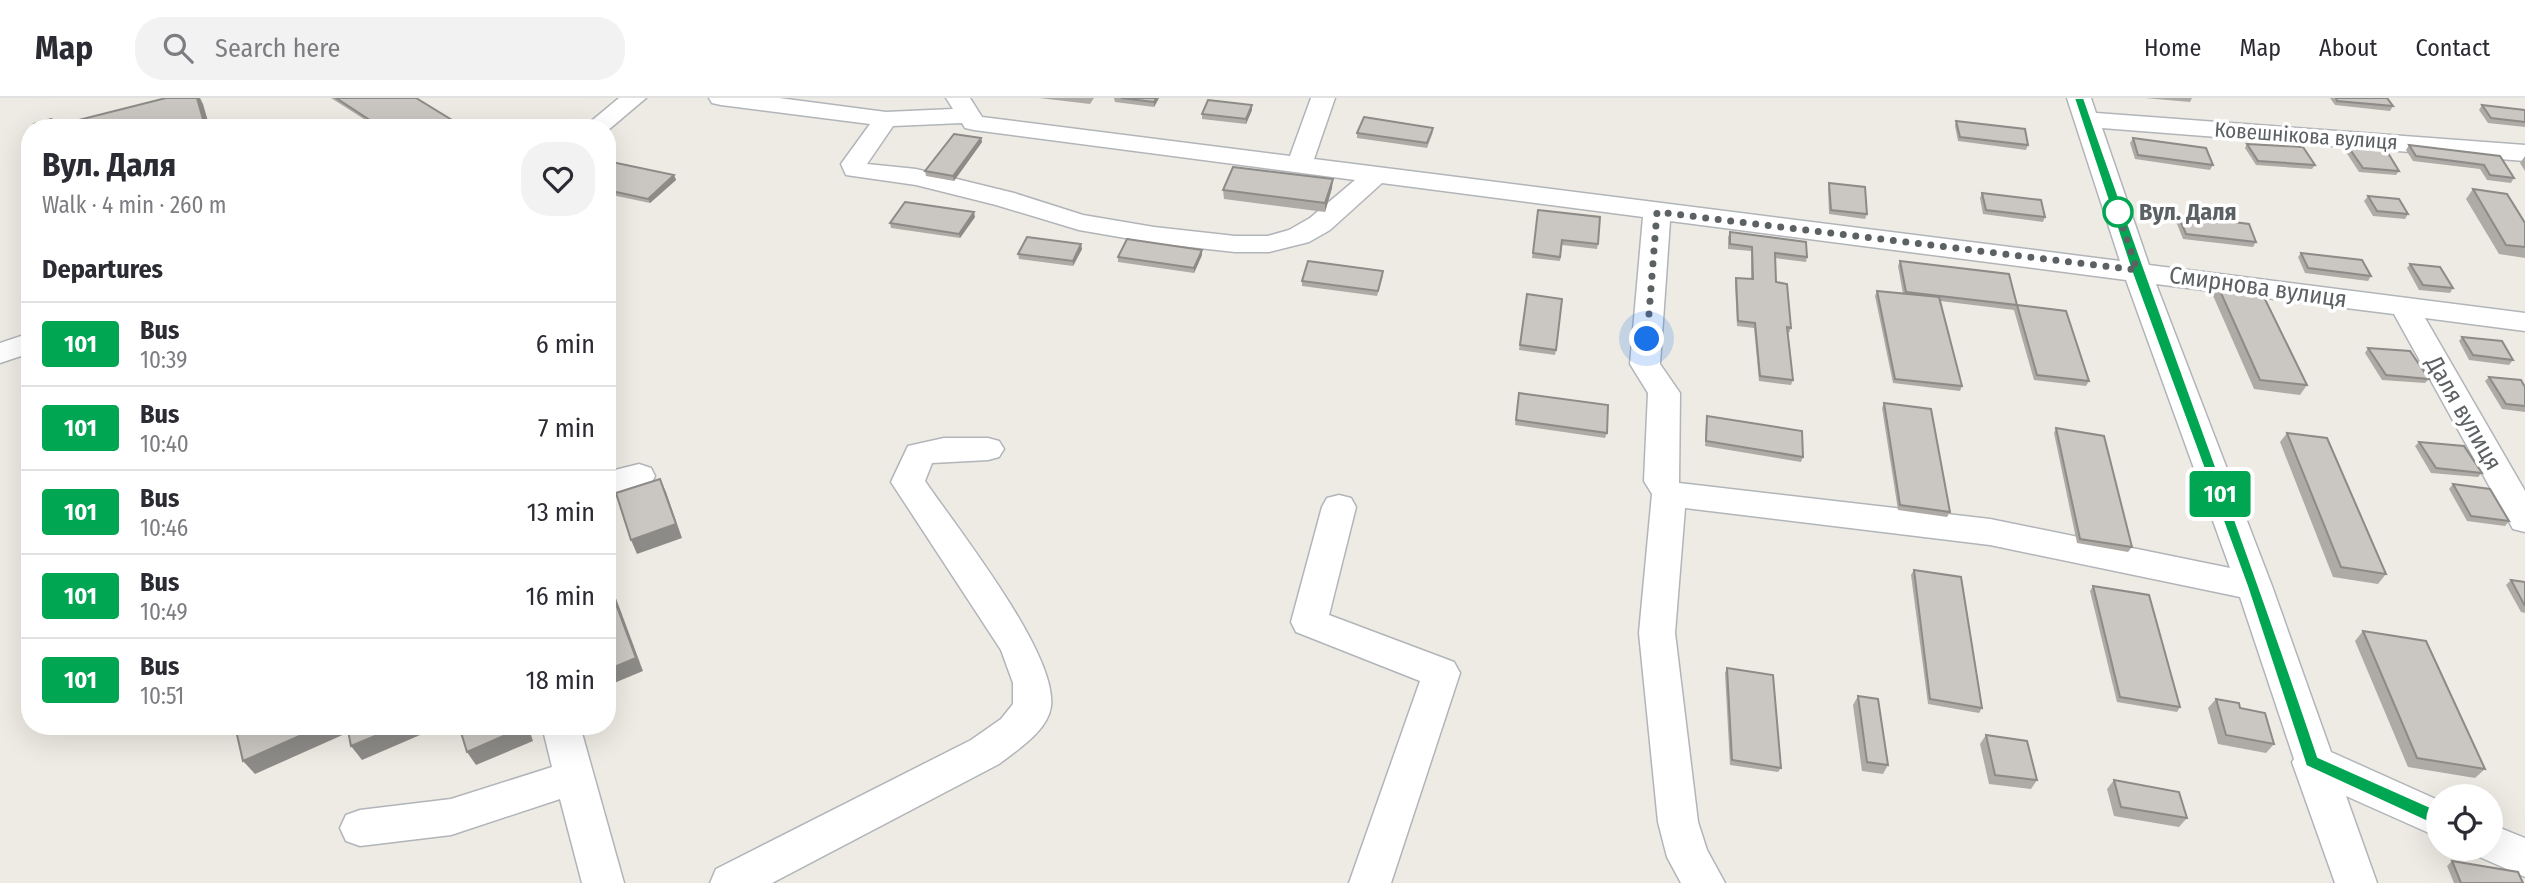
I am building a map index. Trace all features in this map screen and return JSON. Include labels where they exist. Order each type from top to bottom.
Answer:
[{"type":"street","points":[[607,119],[634,98]]},
{"type":"street","points":[[721,98],[886,119],[935,119],[963,106]]},
{"type":"street","points":[[1299,165],[1323,98]]},
{"type":"street","name":"Смирнова вулиця","points":[[963,106],[974,123],[1657,212],[2137,270],[2525,322]]},
{"type":"street","points":[[2083,109],[2137,270],[2254,586],[2312,762],[2356,883]]},
{"type":"street","name":"Ковешнікова вулиця","points":[[2083,109],[2525,153]]},
{"type":"street","points":[[886,119],[854,164],[855,170],[916,177],[1005,199],[1079,222],[1167,237],[1235,244],[1269,243],[1299,236],[1320,225],[1376,175]]},
{"type":"street","points":[[1657,212],[1645,364],[1664,393],[1661,481],[1669,494],[1657,633],[1678,822],[1688,857],[1704,883]]},
{"type":"street","name":"Даля вулиця","points":[[2404,307],[2525,520]]},
{"type":"street","points":[[0,353],[21,346]]},
{"type":"street","points":[[731,883],[985,752],[1015,730],[1032,708],[1032,683],[1017,645],[908,482],[919,454],[944,449],[988,449]]},
{"type":"street","points":[[1669,494],[1990,532],[2254,586]]},
{"type":"street","points":[[1339,507],[1308,622],[1441,673],[1370,883]]},
{"type":"street","points":[[563,735],[603,883]]},
{"type":"street","points":[[2312,762],[2426,813]]},
{"type":"street","points":[[360,828],[451,817],[575,777]]},
{"type":"street","points":[[2503,848],[2525,858]]},
{"type":"building","points":[[166,98],[197,98],[203,119],[83,119]]},
{"type":"building","points":[[336,98],[416,98],[450,119],[368,119]]},
{"type":"building","points":[[1121,98],[1156,98],[1154,102]]},
{"type":"building","points":[[2336,98],[2387,98],[2393,106],[2337,101]]},
{"type":"building","points":[[1208,100],[1252,105],[1246,119],[1202,114]]},
{"type":"building","points":[[2482,105],[2525,110],[2525,122],[2491,118]]},
{"type":"building","points":[[1364,117],[1433,128],[1427,143],[1357,133]]},
{"type":"building","points":[[1956,121],[2025,129],[2028,145],[1960,137]]},
{"type":"building","points":[[954,134],[981,138],[953,176],[925,171]]},
{"type":"building","points":[[2133,138],[2206,148],[2213,165],[2138,155]]},
{"type":"building","points":[[2247,144],[2303,147],[2315,165],[2258,161]]},
{"type":"building","points":[[2347,145],[2385,148],[2399,171],[2363,168]]},
{"type":"building","points":[[2409,145],[2500,156],[2514,178],[2490,175],[2484,165],[2416,156]]},
{"type":"building","points":[[616,163],[674,175],[648,199],[616,192]]},
{"type":"building","points":[[1233,167],[1333,179],[1325,203],[1223,190]]},
{"type":"building","points":[[1829,183],[1865,187],[1867,214],[1831,210]]},
{"type":"building","points":[[2473,189],[2507,194],[2525,223],[2525,247],[2506,245]]},
{"type":"building","points":[[1982,193],[2041,200],[2045,217],[1986,210]]},
{"type":"building","points":[[2368,196],[2399,199],[2408,214],[2377,211]]},
{"type":"building","points":[[905,202],[974,212],[959,234],[890,223]]},
{"type":"building","points":[[1538,210],[1600,217],[1598,244],[1562,240],[1560,257],[1533,253]]},
{"type":"building","points":[[2178,215],[2249,224],[2256,242],[2186,234]]},
{"type":"building","points":[[1730,232],[1806,242],[1807,257],[1775,253],[1776,282],[1787,284],[1791,328],[1787,327],[1793,380],[1760,376],[1755,323],[1738,321],[1736,278],[1753,279],[1752,247],[1730,244]]},
{"type":"building","points":[[1027,237],[1081,244],[1073,261],[1018,254]]},
{"type":"building","points":[[1127,239],[1202,250],[1194,268],[1118,257]]},
{"type":"building","points":[[2301,253],[2362,260],[2371,276],[2308,268]]},
{"type":"building","points":[[1308,261],[1383,271],[1378,291],[1302,281]]},
{"type":"building","points":[[1900,261],[2009,274],[2017,305],[1906,292]]},
{"type":"building","points":[[2410,264],[2440,267],[2453,288],[2423,285]]},
{"type":"building","points":[[2216,282],[2259,287],[2307,385],[2260,380]]},
{"type":"building","points":[[1877,291],[1939,297],[1962,386],[1895,379]]},
{"type":"building","points":[[1527,294],[1562,299],[1556,350],[1520,345]]},
{"type":"building","points":[[2017,305],[2066,311],[2089,381],[2037,375]]},
{"type":"building","points":[[2462,337],[2502,341],[2513,360],[2473,355]]},
{"type":"building","points":[[2368,348],[2410,351],[2429,379],[2386,375]]},
{"type":"building","points":[[2489,377],[2521,380],[2525,387],[2525,406],[2506,404]]},
{"type":"building","points":[[1519,393],[1608,405],[1607,433],[1516,420]]},
{"type":"building","points":[[1884,403],[1931,409],[1950,512],[1900,505]]},
{"type":"building","points":[[1707,416],[1802,431],[1803,457],[1706,441]]},
{"type":"building","points":[[2056,428],[2104,436],[2132,547],[2080,539]]},
{"type":"building","points":[[2287,433],[2327,438],[2386,574],[2341,567]]},
{"type":"building","points":[[2419,442],[2464,446],[2482,473],[2436,468]]},
{"type":"building","points":[[660,479],[676,524],[631,540],[616,493]]},
{"type":"building","points":[[2453,484],[2490,489],[2509,521],[2471,516]]},
{"type":"building","points":[[1914,570],[1961,577],[1982,708],[1930,699]]},
{"type":"building","points":[[2511,580],[2525,582],[2525,606]]},
{"type":"building","points":[[2093,586],[2149,595],[2180,707],[2120,697]]},
{"type":"building","points":[[616,604],[636,658],[616,666]]},
{"type":"building","points":[[2363,631],[2426,641],[2485,769],[2417,758]]},
{"type":"building","points":[[1727,668],[1773,675],[1781,768],[1732,760]]},
{"type":"building","points":[[1858,696],[1878,699],[1888,765],[1867,762]]},
{"type":"building","points":[[2216,699],[2239,703],[2240,708],[2265,713],[2274,744],[2226,735]]},
{"type":"building","points":[[237,735],[302,735],[243,761]]},
{"type":"building","points":[[349,735],[377,735],[351,746]]},
{"type":"building","points":[[462,735],[506,735],[467,752]]},
{"type":"building","points":[[1986,735],[2027,741],[2037,780],[1995,775]]},
{"type":"building","points":[[2114,780],[2179,792],[2187,818],[2121,807]]},
{"type":"building","points":[[2452,861],[2518,872],[2523,883],[2461,883]]},
{"type":"bus line","name":"101","points":[[2079,98],[2137,270],[2254,586],[2312,762],[2426,814]]},
{"type":"place","name":"Вул. Даля","points":[[2118,212]]},
{"type":"route","points":[[1647,339],[1657,212],[2137,270],[2118,212]]}]
